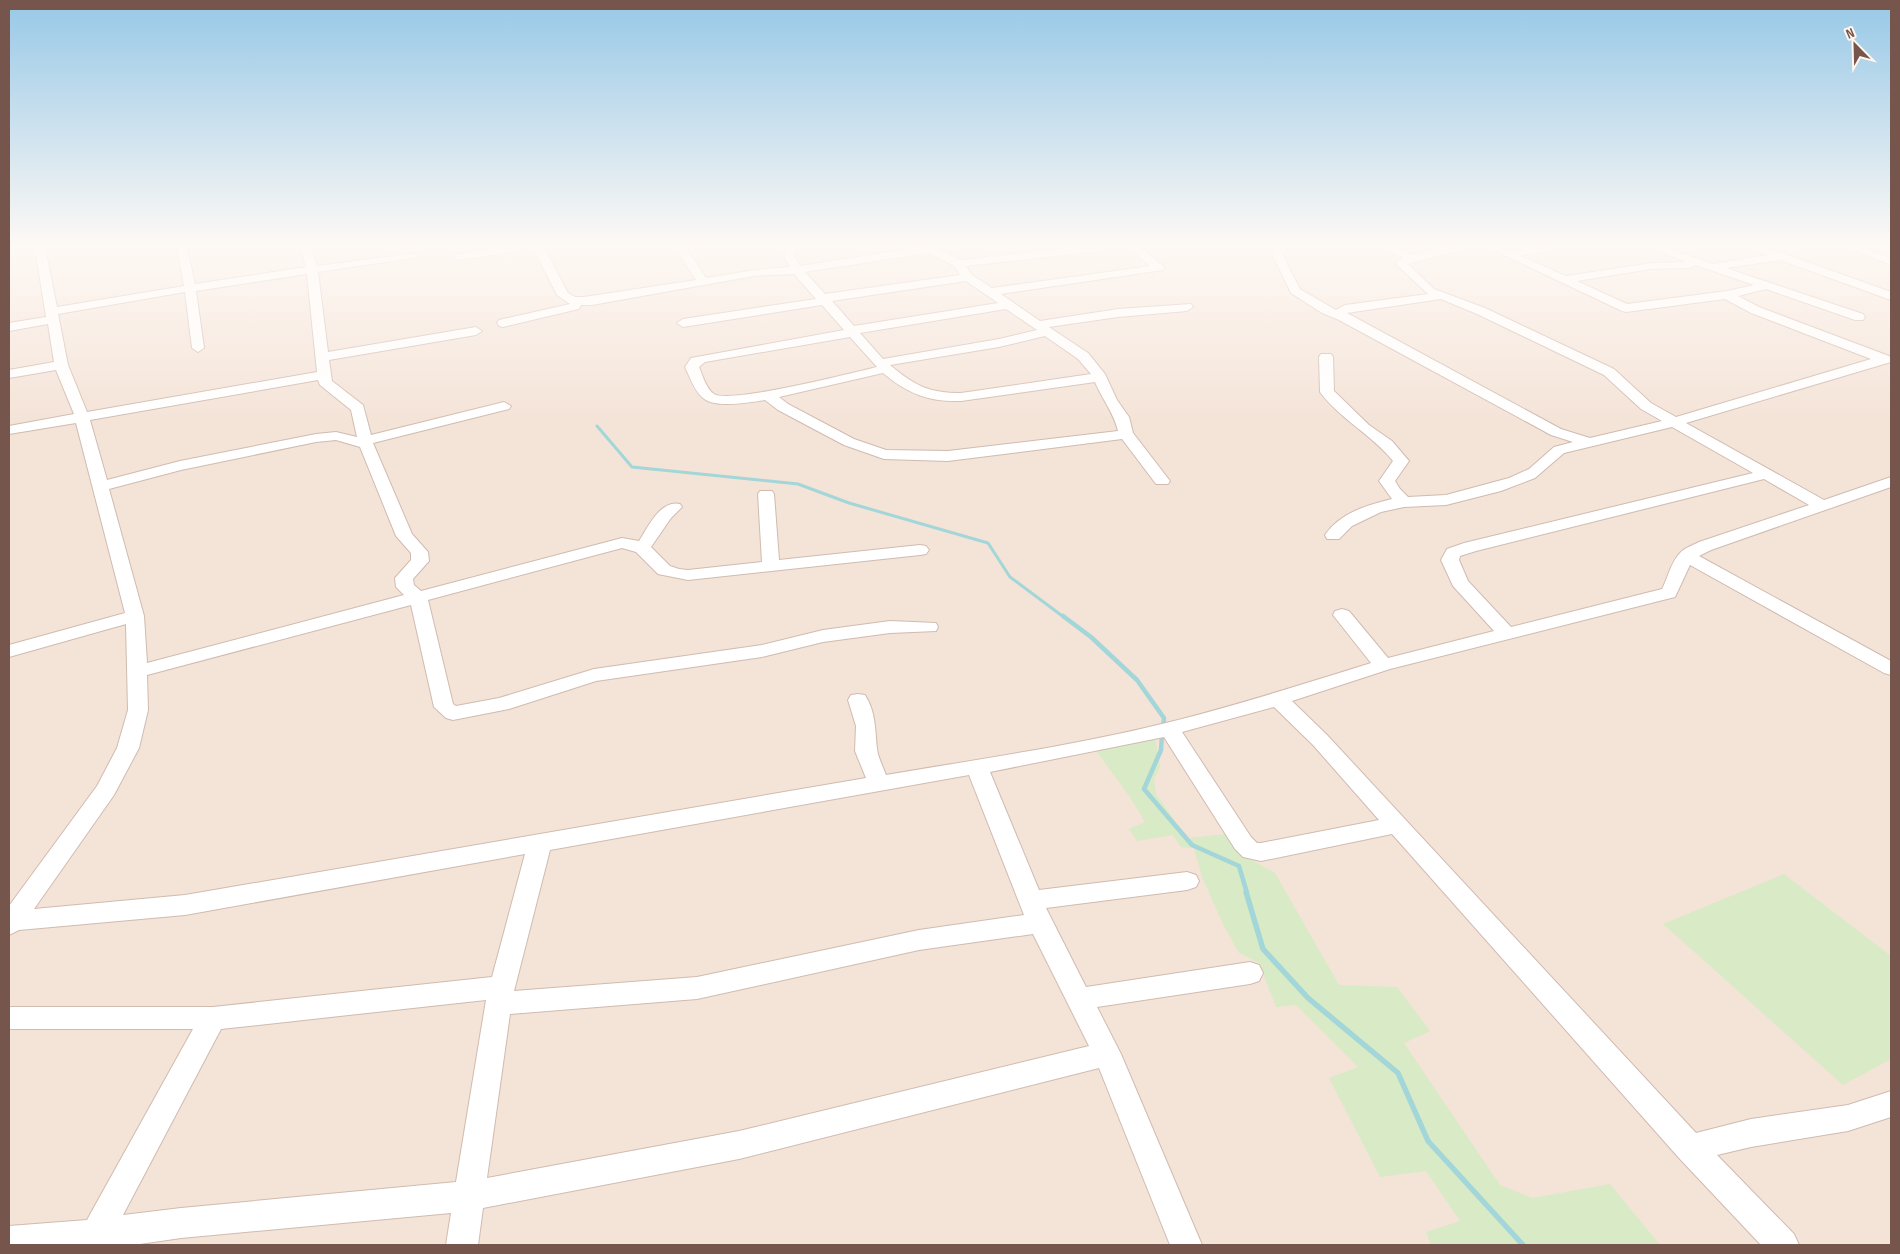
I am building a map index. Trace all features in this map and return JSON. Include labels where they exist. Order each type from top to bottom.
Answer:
[{"type":"street","points":[[10,923],[106,790],[128,748],[138,710],[135,616],[82,417],[61,365],[49,307]]},
{"type":"street","points":[[9,327],[98,307]]},
{"type":"street","points":[[192,307],[198,348]]},
{"type":"street","points":[[316,307],[325,382],[358,408],[365,443],[404,536],[419,552],[420,562],[404,578],[405,587],[418,597],[444,707],[453,713],[502,704],[594,675],[762,651],[823,636],[890,627],[929,627]]},
{"type":"street","points":[[503,323],[572,307]]},
{"type":"street","points":[[683,323],[785,307]]},
{"type":"street","points":[[831,307],[883,366],[925,393],[939,397],[961,397],[1100,377]]},
{"type":"street","points":[[999,307],[702,359],[696,361],[692,367],[708,397],[716,401],[768,395],[883,366],[999,343],[1043,329],[1118,313],[1187,307]]},
{"type":"street","points":[[1010,307],[1083,356],[1100,377],[1110,400],[1122,417],[1126,434],[1162,481]]},
{"type":"street","points":[[1321,307],[1344,317],[1556,432],[1592,443]]},
{"type":"street","points":[[1344,317],[1340,312],[1344,309],[1362,307]]},
{"type":"street","points":[[1467,307],[1609,372],[1646,406],[1823,506]]},
{"type":"street","points":[[1623,307],[1637,307]]},
{"type":"street","points":[[1749,307],[1887,360]]},
{"type":"street","points":[[1827,307],[1859,317]]},
{"type":"street","points":[[322,357],[476,331]]},
{"type":"street","points":[[1326,357],[1327,392],[1364,428],[1387,444],[1401,461],[1387,480],[1393,492],[1404,502]]},
{"type":"street","points":[[1333,534],[1337,527],[1349,519],[1392,504],[1444,500],[1525,477],[1543,466],[1551,454],[1568,447],[1592,443],[1674,422],[1887,360]]},
{"type":"street","points":[[9,374],[61,365]]},
{"type":"street","points":[[9,430],[324,375]]},
{"type":"street","points":[[768,395],[783,407],[849,442],[884,454],[948,456],[1126,434]]},
{"type":"street","points":[[101,486],[180,466],[316,438],[336,436],[365,443],[504,406]]},
{"type":"street","points":[[1556,432],[1568,447]]},
{"type":"street","points":[[1507,634],[1469,595],[1460,582],[1450,560],[1452,553],[1766,474]]},
{"type":"street","points":[[10,923],[185,905],[977,767],[1169,729],[1278,699],[1383,665],[1669,593],[1688,556],[1705,546],[1891,482]]},
{"type":"street","points":[[766,494],[771,566]]},
{"type":"street","points":[[642,548],[665,515],[674,507]]},
{"type":"street","points":[[137,672],[622,543],[632,543],[642,548],[663,569],[672,573],[688,575],[920,550]]},
{"type":"street","points":[[1688,556],[1891,669]]},
{"type":"street","points":[[1342,615],[1383,665]]},
{"type":"street","points":[[9,651],[135,616]]},
{"type":"street","points":[[1278,699],[1320,740],[1690,1148],[1783,1245]]},
{"type":"street","points":[[858,700],[866,726],[866,751],[879,784]]},
{"type":"street","points":[[1169,729],[1243,843],[1251,851],[1261,852],[1396,825]]},
{"type":"street","points":[[977,767],[1036,911],[1106,1054],[1186,1245]]},
{"type":"street","points":[[462,1245],[500,996],[540,843]]},
{"type":"street","points":[[9,1018],[213,1018],[500,996],[697,988],[919,940],[1036,911],[1187,881]]},
{"type":"street","points":[[1079,999],[1250,973]]},
{"type":"street","points":[[93,1240],[213,1018]]},
{"type":"street","points":[[9,1242],[93,1240],[181,1223],[470,1196],[739,1145],[1106,1054]]},
{"type":"street","points":[[1690,1148],[1751,1133],[1848,1118],[1891,1104]]},
{"type":"shaded area","points":[[9,307],[1891,307],[1891,1245],[9,1245]]},
{"type":"green space","points":[[1155,738],[1160,767],[1154,779],[1156,794],[1187,838],[1227,834],[1246,857],[1275,873],[1339,985],[1397,987],[1430,1031],[1404,1043],[1500,1185],[1532,1198],[1610,1184],[1660,1245],[1431,1245],[1426,1232],[1460,1221],[1426,1171],[1380,1177],[1329,1078],[1358,1067],[1296,1005],[1276,1007],[1259,963],[1239,953],[1223,924],[1202,877],[1194,848],[1181,847],[1173,835],[1137,841],[1129,829],[1145,822],[1130,797],[1096,751]]},
{"type":"green space","points":[[1784,874],[1891,956],[1891,1059],[1843,1085],[1663,924]]},
{"type":"waterway","points":[[597,426],[632,467],[798,484],[849,503],[988,543],[1010,577],[1065,618]]},
{"type":"waterway","points":[[1063,616],[1091,637],[1137,680],[1164,718],[1163,728]]},
{"type":"waterway","points":[[1162,735],[1161,750],[1144,789],[1192,845],[1239,866],[1247,893]]},
{"type":"waterway","points":[[1246,892],[1263,949],[1308,998],[1398,1073],[1428,1141],[1523,1245]]}]
